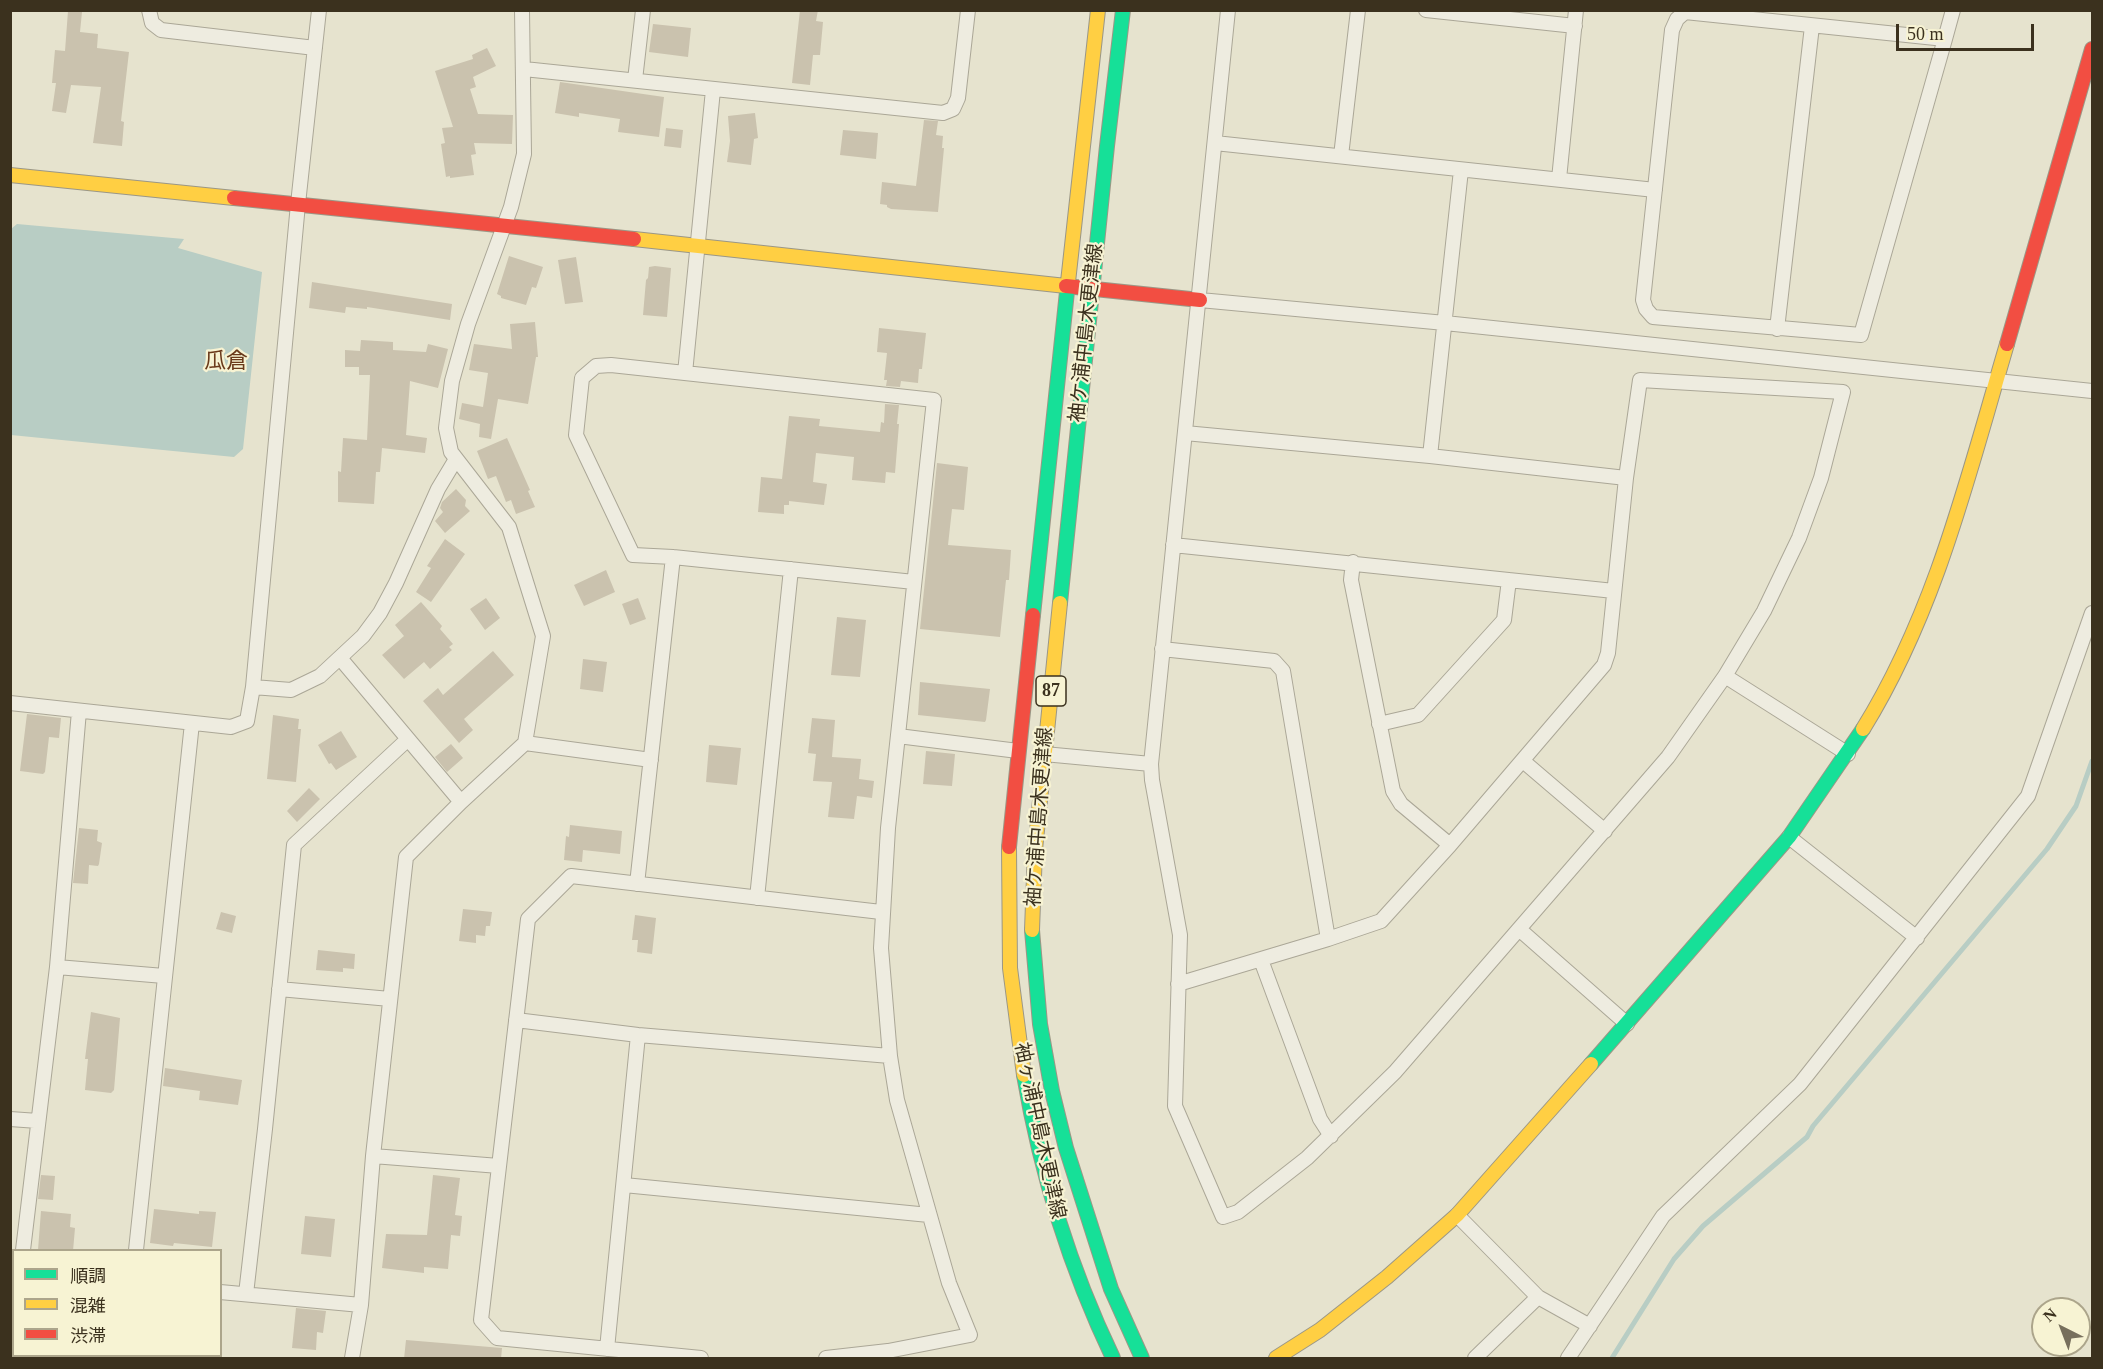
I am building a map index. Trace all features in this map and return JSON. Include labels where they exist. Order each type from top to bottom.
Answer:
[{"type":"street","points":[[149,10],[152,23],[161,30],[315,48]]},
{"type":"street","points":[[10,703],[231,727],[247,721],[253,687],[298,204],[319,10]]},
{"type":"street","points":[[352,1359],[361,1305],[374,1156],[406,857],[525,743],[543,636],[509,527],[451,452],[446,428],[452,381],[468,324],[505,225],[519,181],[524,154],[522,10]]},
{"type":"street","points":[[635,80],[643,10]]},
{"type":"street","points":[[524,69],[943,113],[953,109],[958,98],[968,10]]},
{"type":"street","name":"袖ケ浦中島木更津線","points":[[1010,966],[1008,854],[1098,10]]},
{"type":"street","name":"袖ケ浦中島木更津線","points":[[1123,10],[1044,754],[1035,850],[1032,934],[1040,1024],[1063,1137],[1111,1289],[1142,1359]]},
{"type":"street","points":[[1178,984],[1381,921],[1450,845],[1604,665],[1640,380],[1844,392],[1821,478],[1799,538],[1764,611],[1725,676],[1668,757],[1395,1072],[1307,1158],[1238,1212],[1223,1217],[1175,1106],[1178,984],[1180,935],[1151,764],[1228,10]]},
{"type":"street","points":[[1341,156],[1358,10]]},
{"type":"street","points":[[1426,10],[1478,13],[1575,26]]},
{"type":"street","points":[[1559,179],[1576,10]]},
{"type":"street","points":[[1945,39],[1685,12],[1677,19],[1672,30],[1643,300],[1646,309],[1653,317],[1861,335],[1945,39],[1953,10]]},
{"type":"street","points":[[1777,329],[1812,26]]},
{"type":"street","points":[[1276,1359],[1320,1330],[1387,1277],[1457,1215],[1789,837],[1848,754],[1899,664],[1950,543],[2092,49]]},
{"type":"street","points":[[685,373],[713,90]]},
{"type":"street","points":[[1215,143],[1655,190]]},
{"type":"street","points":[[1430,456],[1461,170]]},
{"type":"street","points":[[10,175],[2092,391]]},
{"type":"street","points":[[826,1359],[862,1356],[970,1335],[949,1283],[897,1100],[890,1056],[881,948],[881,912],[898,736],[934,400],[611,365],[596,366],[582,378],[576,435],[633,555],[673,557],[914,582]]},
{"type":"street","points":[[1185,433],[1430,456],[1626,478]]},
{"type":"street","points":[[253,687],[291,690],[320,676],[363,636],[380,613],[396,583],[438,489],[456,459]]},
{"type":"street","points":[[1173,545],[1614,591]]},
{"type":"street","points":[[637,884],[673,557]]},
{"type":"street","points":[[1353,562],[1352,580],[1393,791],[1401,804],[1450,845]]},
{"type":"street","points":[[757,898],[791,569]]},
{"type":"street","points":[[1379,724],[1418,715],[1504,620],[1509,580]]},
{"type":"street","points":[[1568,1359],[1663,1216],[1800,1084],[2028,796],[2092,613]]},
{"type":"street","points":[[1162,649],[1274,661],[1283,672],[1328,939]]},
{"type":"street","points":[[340,658],[461,802]]},
{"type":"street","points":[[1725,676],[1848,754]]},
{"type":"street","points":[[22,1249],[57,967],[79,711]]},
{"type":"street","points":[[136,1249],[192,723]]},
{"type":"street","points":[[898,736],[1018,751]]},
{"type":"street","points":[[246,1294],[294,845],[408,739]]},
{"type":"street","points":[[525,743],[651,760]]},
{"type":"street","points":[[1044,754],[1151,764]]},
{"type":"street","points":[[1523,761],[1605,831]]},
{"type":"street","points":[[1789,837],[1917,938]]},
{"type":"street","points":[[701,1359],[497,1338],[481,1320],[528,919],[571,876],[881,912]]},
{"type":"street","points":[[1519,929],[1627,1024]]},
{"type":"street","points":[[1261,960],[1320,1119],[1331,1136]]},
{"type":"street","name":"袖ヶ浦中島木更津線","points":[[1010,966],[1022,1065],[1042,1165],[1063,1238],[1087,1302],[1113,1359]]},
{"type":"street","points":[[57,967],[164,976]]},
{"type":"street","points":[[279,989],[390,999]]},
{"type":"street","points":[[516,1020],[638,1035],[890,1056]]},
{"type":"street","points":[[607,1349],[638,1035]]},
{"type":"street","points":[[10,1119],[38,1121]]},
{"type":"street","points":[[374,1156],[499,1166]]},
{"type":"street","points":[[624,1185],[928,1215]]},
{"type":"street","points":[[1457,1215],[1538,1297],[1590,1326]]},
{"type":"street","points":[[222,1292],[361,1305]]},
{"type":"street","points":[[1475,1359],[1538,1297]]},
{"type":"shaded area","points":[[17,224],[184,239],[178,248],[262,272],[243,449],[234,457],[11,435],[10,234],[11,229]]},
{"type":"building","points":[[800,10],[818,10],[816,21],[823,22],[820,55],[813,55],[810,85],[792,83]]},
{"type":"building","points":[[68,11],[82,12],[80,32],[98,34],[97,48],[129,52],[121,121],[124,122],[122,146],[93,143],[101,87],[71,85],[66,113],[52,111],[56,83],[52,83],[55,50],[65,51]]},
{"type":"building","points":[[653,24],[691,28],[688,57],[649,52]]},
{"type":"building","points":[[487,48],[496,66],[473,77],[476,87],[470,89],[478,114],[513,115],[512,144],[474,143],[476,154],[471,155],[474,175],[446,177],[441,144],[445,143],[442,128],[453,127],[435,71],[473,59],[472,55]]},
{"type":"building","points":[[560,82],[664,97],[659,137],[618,132],[620,119],[579,113],[579,117],[555,113]]},
{"type":"building","points":[[755,113],[758,138],[754,139],[751,165],[727,162],[730,141],[728,116]]},
{"type":"building","points":[[924,120],[938,121],[936,135],[943,136],[938,212],[891,209],[887,205],[880,204],[882,182],[916,186]]},
{"type":"building","points":[[666,128],[683,130],[681,148],[664,146]]},
{"type":"building","points":[[843,130],[878,133],[876,159],[840,155]]},
{"type":"building","points":[[509,256],[543,267],[536,288],[532,287],[526,305],[501,298],[497,294]]},
{"type":"building","points":[[576,257],[583,302],[565,304],[558,260]]},
{"type":"building","points":[[649,267],[671,268],[667,317],[643,315]]},
{"type":"building","points":[[312,282],[452,304],[450,320],[367,307],[367,309],[346,307],[345,313],[309,308]]},
{"type":"building","points":[[535,322],[538,357],[536,357],[528,404],[498,399],[491,439],[479,437],[480,424],[459,419],[462,403],[483,407],[488,373],[469,370],[474,344],[512,349],[510,324]]},
{"type":"building","points":[[879,328],[926,333],[918,383],[901,381],[900,387],[886,386],[887,380],[884,380],[887,353],[877,352]]},
{"type":"building","points":[[361,340],[393,342],[393,350],[426,352],[428,344],[448,349],[438,388],[410,381],[406,435],[427,438],[425,453],[382,448],[380,472],[376,472],[374,504],[338,502],[338,471],[341,472],[343,438],[367,440],[370,375],[359,375],[359,367],[345,367],[345,350],[360,351]]},
{"type":"building","points":[[885,404],[899,405],[897,424],[899,424],[895,473],[886,472],[885,483],[852,480],[854,457],[816,453],[813,482],[827,484],[824,505],[789,501],[789,505],[784,505],[784,514],[758,512],[761,477],[782,479],[789,416],[820,419],[819,426],[880,432],[881,422],[884,423]]},
{"type":"building","points":[[507,438],[535,507],[516,514],[511,500],[506,502],[496,476],[488,479],[477,451]]},
{"type":"building","points":[[937,463],[968,467],[964,510],[952,509],[948,545],[1011,550],[1000,637],[920,629]]},
{"type":"building","points":[[456,489],[466,500],[465,506],[470,511],[445,533],[435,521],[443,512],[440,508],[442,502]]},
{"type":"building","points":[[445,539],[465,554],[431,602],[416,592],[431,568],[427,566]]},
{"type":"building","points":[[606,570],[615,592],[584,606],[574,585]]},
{"type":"building","points":[[486,598],[500,618],[485,630],[470,609]]},
{"type":"building","points":[[638,598],[646,619],[630,625],[622,604]]},
{"type":"building","points":[[421,602],[442,626],[440,629],[453,644],[449,647],[452,650],[430,669],[424,662],[404,679],[382,655],[404,636],[395,625]]},
{"type":"building","points":[[837,617],[866,620],[860,677],[831,675]]},
{"type":"building","points":[[493,651],[514,675],[464,719],[473,730],[459,743],[423,701],[438,688],[443,695]]},
{"type":"building","points":[[583,659],[607,662],[603,692],[580,689]]},
{"type":"building","points":[[920,682],[990,689],[985,722],[918,715]]},
{"type":"building","points":[[27,714],[61,718],[59,738],[49,737],[43,774],[20,771]]},
{"type":"building","points":[[273,715],[299,719],[298,729],[301,729],[296,782],[267,779]]},
{"type":"building","points":[[812,718],[835,720],[832,757],[861,759],[859,779],[874,781],[872,798],[857,796],[854,819],[828,817],[832,782],[813,781],[816,754],[808,753]]},
{"type":"building","points":[[341,731],[357,757],[336,770],[331,763],[329,764],[318,745]]},
{"type":"building","points":[[451,744],[463,758],[447,772],[435,757]]},
{"type":"building","points":[[709,745],[741,748],[737,785],[706,782]]},
{"type":"building","points":[[926,751],[955,754],[952,786],[923,784]]},
{"type":"building","points":[[309,788],[320,799],[297,822],[287,811]]},
{"type":"building","points":[[570,825],[622,831],[620,854],[583,850],[582,862],[564,860],[566,836],[569,837]]},
{"type":"building","points":[[79,828],[98,830],[97,841],[102,843],[98,866],[89,865],[88,884],[73,883]]},
{"type":"building","points":[[463,909],[492,912],[490,926],[486,926],[485,936],[476,935],[476,943],[459,941]]},
{"type":"building","points":[[221,912],[236,916],[232,933],[216,929]]},
{"type":"building","points":[[635,915],[656,918],[652,954],[637,952],[638,940],[632,940]]},
{"type":"building","points":[[318,950],[355,954],[354,969],[343,968],[343,972],[316,970]]},
{"type":"building","points":[[91,1012],[120,1018],[114,1090],[111,1093],[85,1090],[88,1059],[85,1059]]},
{"type":"building","points":[[165,1068],[242,1080],[238,1105],[199,1100],[200,1091],[163,1086]]},
{"type":"building","points":[[41,1175],[55,1176],[53,1200],[38,1199]]},
{"type":"building","points":[[433,1175],[460,1178],[455,1215],[462,1216],[460,1236],[451,1235],[448,1269],[424,1267],[424,1273],[382,1268],[386,1234],[427,1235]]},
{"type":"building","points":[[154,1209],[199,1214],[199,1211],[216,1212],[212,1247],[150,1243]]},
{"type":"building","points":[[41,1211],[71,1214],[70,1227],[75,1228],[73,1249],[38,1249]]},
{"type":"building","points":[[305,1216],[335,1219],[331,1257],[301,1254]]},
{"type":"building","points":[[296,1308],[326,1311],[323,1333],[317,1332],[316,1350],[292,1348]]},
{"type":"building","points":[[406,1340],[502,1348],[501,1359],[404,1359]]},
{"type":"waterway","points":[[1612,1358],[1674,1259],[1703,1226],[1807,1137],[1813,1126],[2047,849],[2076,806],[2092,761]]},
{"type":"traffic: fast","points":[[1060,603],[1123,10]]},
{"type":"traffic: fast","points":[[1033,615],[1068,282]]},
{"type":"traffic: fast","points":[[1591,1064],[1789,837],[1863,729]]},
{"type":"traffic: fast","points":[[1032,930],[1040,1024],[1052,1091],[1066,1148],[1111,1289],[1142,1358]]},
{"type":"traffic: fast","points":[[1024,1075],[1039,1149],[1058,1220],[1083,1289],[1113,1358]]},
{"type":"traffic: slow","points":[[1068,282],[1098,10]]},
{"type":"traffic: slow","points":[[10,175],[234,198]]},
{"type":"traffic: slow","points":[[634,239],[1066,286]]},
{"type":"traffic: slow","points":[[1863,729],[1889,684],[1911,638],[1948,542],[2007,344]]},
{"type":"traffic: slow","points":[[1032,930],[1035,850],[1060,603]]},
{"type":"traffic: slow","points":[[1009,847],[1010,968],[1024,1075]]},
{"type":"traffic: slow","points":[[1276,1358],[1320,1330],[1387,1277],[1457,1215],[1591,1064]]},
{"type":"traffic: jam","points":[[2007,344],[2092,49]]},
{"type":"traffic: jam","points":[[234,198],[634,239]]},
{"type":"traffic: jam","points":[[1066,286],[1200,300]]},
{"type":"traffic: jam","points":[[1009,847],[1033,615]]},
{"type":"district","name":"瓜倉","points":[[226,362]]}]
